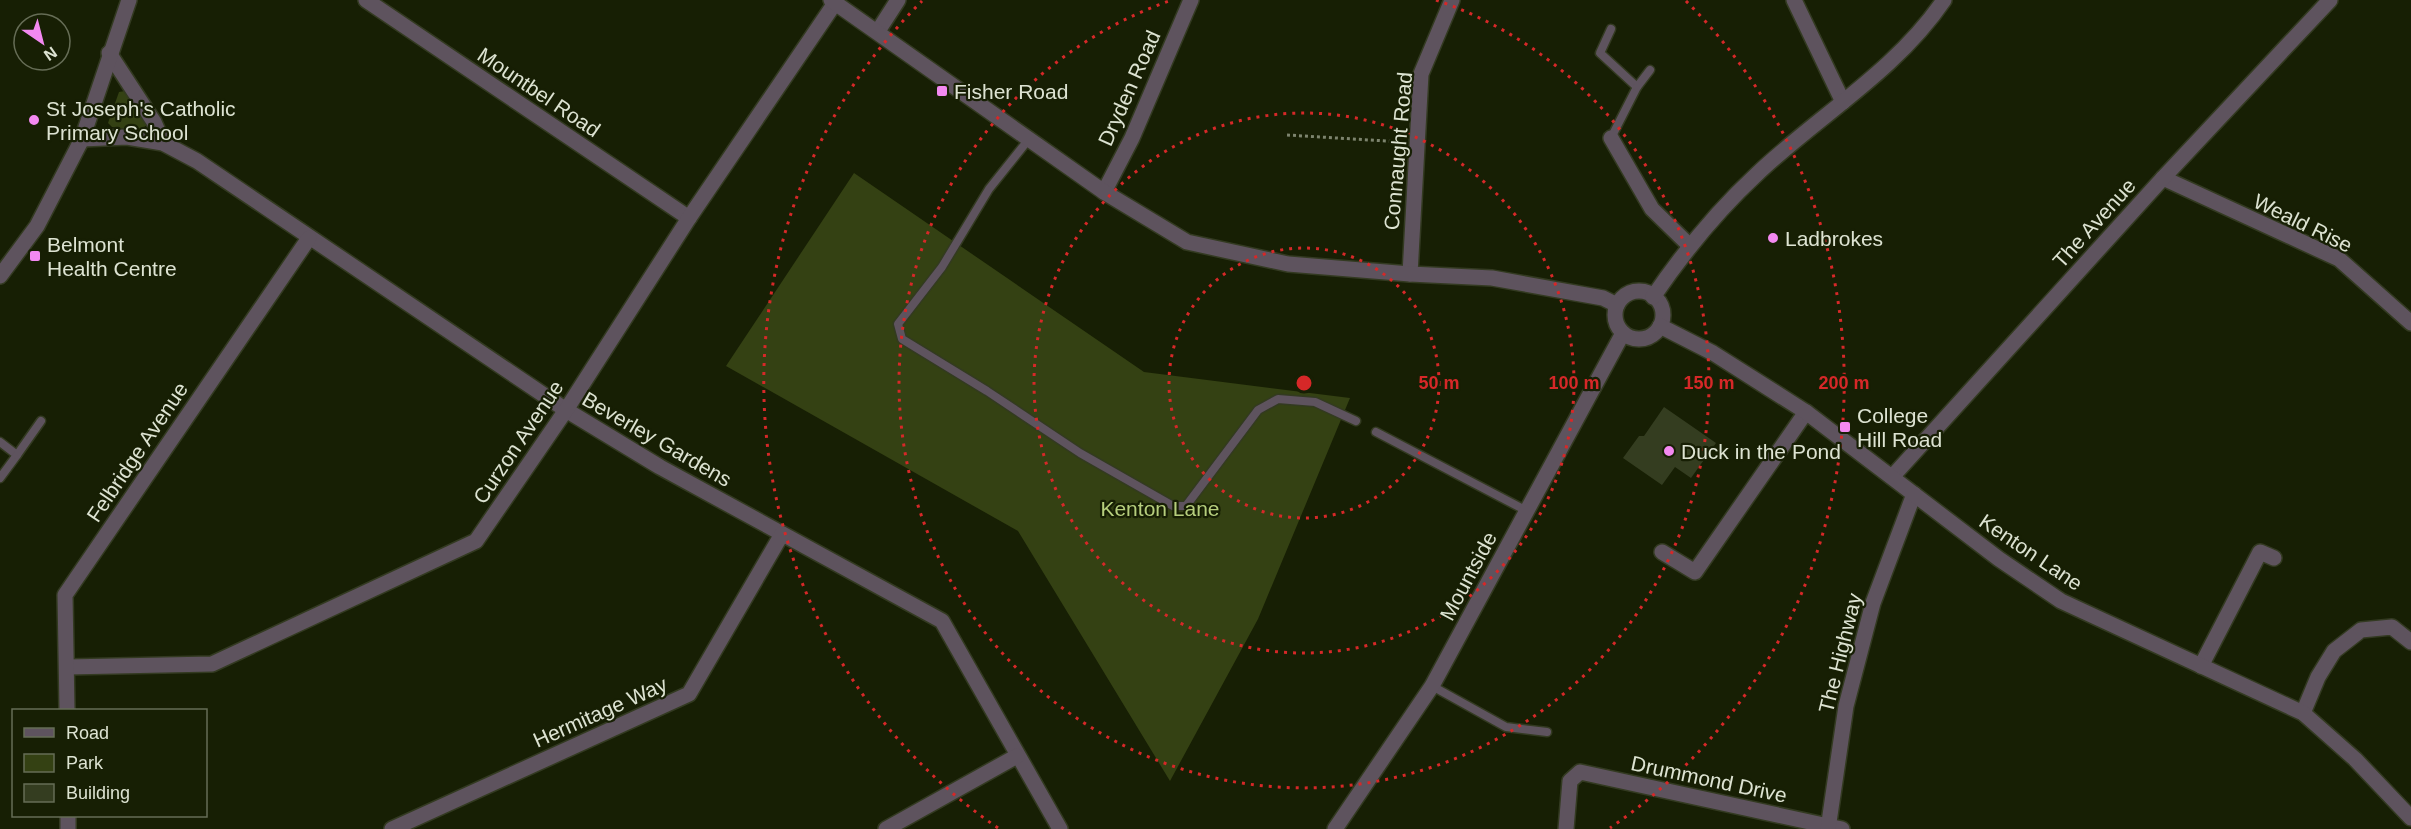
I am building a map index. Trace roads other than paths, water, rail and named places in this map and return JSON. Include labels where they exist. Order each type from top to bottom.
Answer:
[{"type":"street","points":[[0,276],[37,226],[82,139],[109,53],[129,0]]},
{"type":"street","name":"Mountbel Road","points":[[366,0],[689,218]]},
{"type":"street","points":[[878,31],[898,0]]},
{"type":"street","name":"Dryden Road","points":[[1104,192],[1132,138],[1191,0]]},
{"type":"street","name":"Connaught Road","points":[[1410,274],[1421,74],[1452,0]]},
{"type":"street","points":[[1794,0],[1843,102]]},
{"type":"street","points":[[1653,297],[1690,246],[1756,175],[1872,78],[1930,21],[1944,0]]},
{"type":"street","name":"The Avenue","points":[[1892,477],[2163,178],[2330,0]]},
{"type":"street","points":[[833,1],[1104,192],[1187,242],[1288,264],[1492,278],[1603,298],[1617,305]]},
{"type":"street","name":"Curzon Avenue","points":[[67,667],[212,664],[476,541],[566,410],[689,218],[833,1]]},
{"type":"street","points":[[109,53],[154,122],[163,143]]},
{"type":"street","name":"Beverley Gardens","points":[[82,139],[127,137],[163,143],[197,161],[566,410],[660,467],[942,621],[1060,829]]},
{"type":"street","points":[[1611,138],[1652,209],[1690,246]]},
{"type":"street","name":"Weald Rise","points":[[2163,178],[2339,259],[2411,323]]},
{"type":"street","name":"Felbridge Avenue","points":[[67,709],[65,595],[309,238]]},
{"type":"street","points":[[1634,292],[1647,293],[1658,301],[1662,313],[1660,326],[1656,332],[1643,339],[1629,337],[1623,333],[1615,320],[1617,305],[1621,299],[1634,292]]},
{"type":"street","name":"Kenton Lane","points":[[1660,326],[1713,353],[1806,412],[1999,559],[2061,601],[2303,713],[2355,759],[2411,818]]},
{"type":"street","name":"Mountside","points":[[1336,829],[1432,686],[1623,333]]},
{"type":"street","points":[[1662,552],[1695,572],[1806,412]]},
{"type":"street","name":"The Highway","points":[[1832,828],[1846,706],[1873,603],[1914,494]]},
{"type":"street","name":"Hermitage Way","points":[[392,829],[689,694],[782,534]]},
{"type":"street","points":[[2200,666],[2260,552],[2274,558]]},
{"type":"street","points":[[2303,713],[2318,677],[2334,651],[2361,630],[2392,627],[2411,642]]},
{"type":"street","points":[[886,829],[1017,756]]},
{"type":"street","name":"Drummond Drive","points":[[1566,829],[1570,781],[1580,772],[1832,828]]},
{"type":"lane","points":[[1611,29],[1600,52],[1637,87]]},
{"type":"lane","points":[[1611,138],[1637,87],[1650,70]]},
{"type":"lane","points":[[1029,139],[989,189],[942,267],[898,324],[902,339],[987,391],[1080,453],[1173,506],[1186,506],[1258,410],[1278,399],[1315,402],[1356,421]]},
{"type":"lane","points":[[0,478],[41,421]]},
{"type":"lane","points":[[1376,432],[1527,511]]},
{"type":"lane","points":[[0,442],[17,455]]},
{"type":"lane","points":[[1432,686],[1506,727],[1547,732]]},
{"type":"place","name":"Fisher Road","points":[[942,91]]},
{"type":"place","name":"St Joseph's Catholic Primary School","points":[[34,120]]},
{"type":"place","name":"Ladbrokes","points":[[1773,238]]},
{"type":"place","name":"Belmont Health Centre","points":[[35,256]]},
{"type":"place","name":"College Hill Road","points":[[1845,427]]},
{"type":"place","name":"Duck in the Pond","points":[[1669,451]]}]
